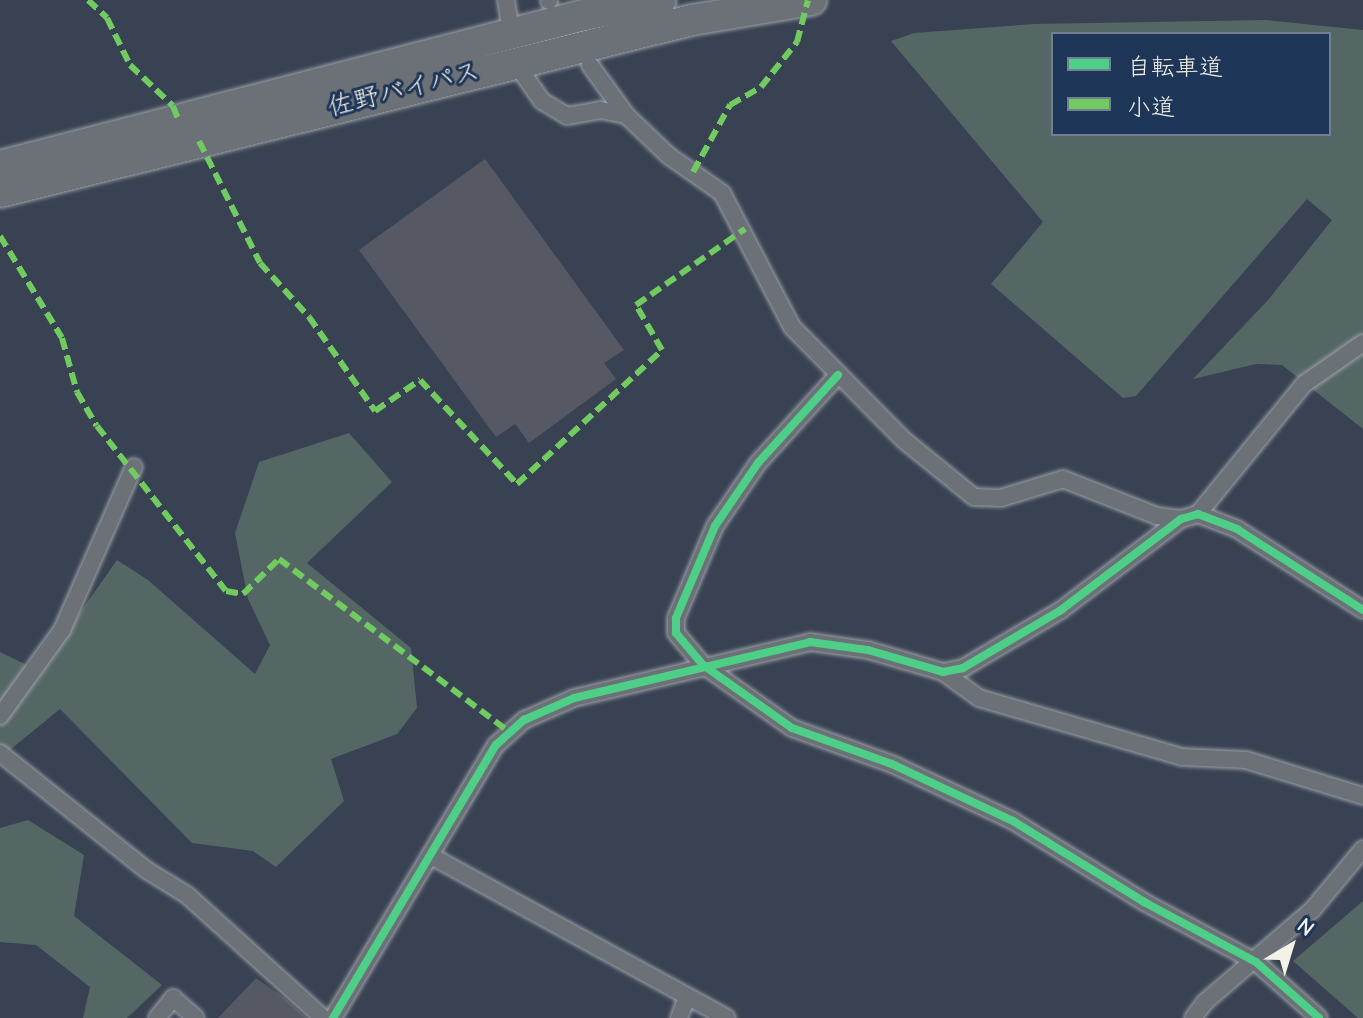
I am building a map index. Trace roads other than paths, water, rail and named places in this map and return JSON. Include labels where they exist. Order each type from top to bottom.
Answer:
[{"type":"highway","name":"佐野バイパス","points":[[0,192],[513,48],[661,0]]},
{"type":"highway","name":"佐野バイパス","points":[[0,166],[513,48],[811,0]]},
{"type":"street","points":[[506,0],[513,48],[542,101],[567,116],[600,110],[626,115]]},
{"type":"street","points":[[590,65],[626,115],[669,156],[722,193],[745,229],[792,327],[838,375],[974,497],[1001,498],[1063,479],[1157,516],[1181,519]]},
{"type":"street","points":[[943,672],[983,661],[1181,519],[1198,514],[1304,384],[1363,343]]},
{"type":"street","points":[[838,375],[758,463],[715,526],[676,618],[676,633],[703,665],[792,728],[962,794],[1256,962],[1319,1018]]},
{"type":"street","points":[[0,716],[62,630],[134,467]]},
{"type":"street","points":[[1198,514],[1237,529],[1363,610]]},
{"type":"street","points":[[333,1018],[433,857],[496,745],[524,720],[574,698],[703,665],[810,642],[868,650],[943,672],[979,698],[1182,757],[1246,760],[1363,796]]},
{"type":"street","points":[[0,753],[148,871],[187,895],[323,1018]]},
{"type":"street","points":[[1193,1018],[1205,1002],[1256,962],[1313,909],[1363,849]]},
{"type":"street","points":[[433,857],[727,1018]]},
{"type":"street","points":[[679,1018],[687,997]]},
{"type":"street","points":[[157,1018],[173,998],[196,1018]]}]
